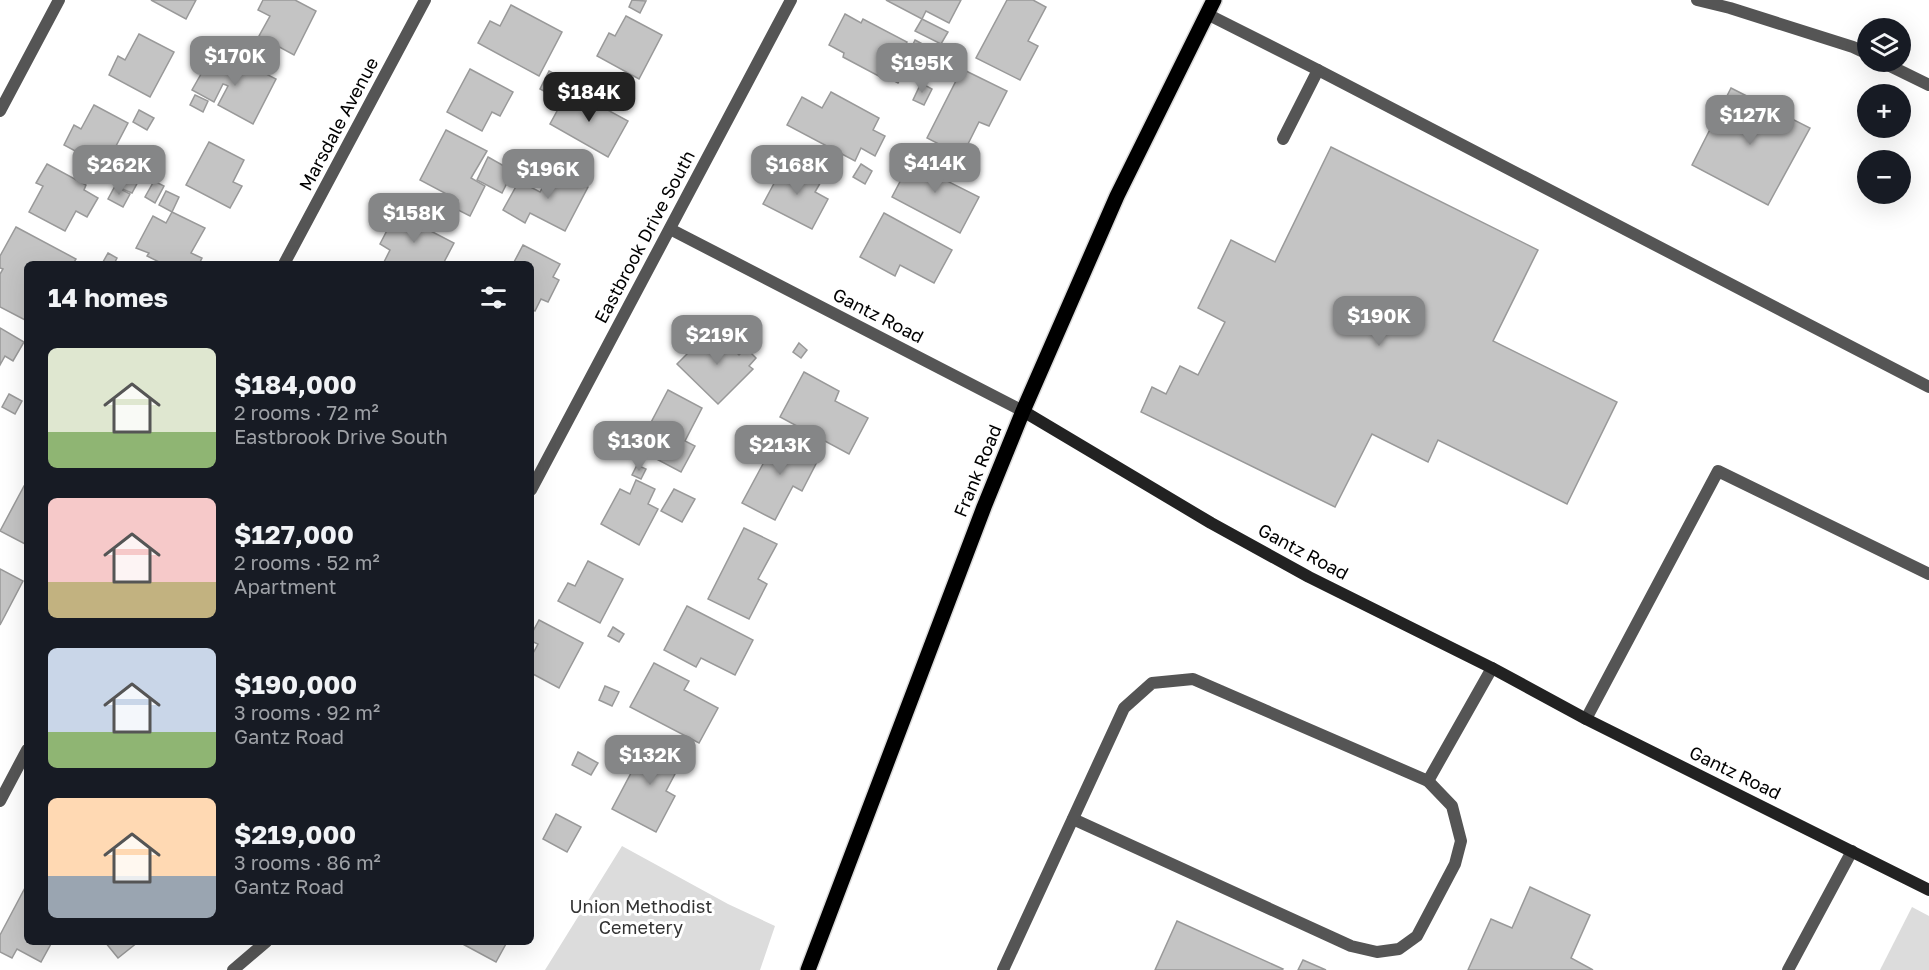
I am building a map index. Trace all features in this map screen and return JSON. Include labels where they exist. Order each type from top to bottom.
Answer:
[{"type":"main road","name":"Frank Road","points":[[808,970],[984,507],[1023,411],[1118,196],[1214,0]]},
{"type":"main road","name":"Gantz Road","points":[[1023,411],[1211,523],[1309,577],[1492,668],[1586,719],[1929,890]]},
{"type":"street","points":[[0,111],[59,0]]},
{"type":"street","name":"Marsdale Avenue","points":[[286,261],[425,0]]},
{"type":"street","name":"Eastbrook Drive South","points":[[534,484],[791,0]]},
{"type":"street","points":[[1697,0],[1730,8],[1857,49]]},
{"type":"street","points":[[1207,14],[1929,387]]},
{"type":"street","points":[[1283,139],[1318,70]]},
{"type":"street","points":[[1902,72],[1929,85]]},
{"type":"street","name":"Gantz Road","points":[[670,229],[1023,411]]},
{"type":"street","points":[[1586,719],[1718,471],[1929,574]]},
{"type":"street","points":[[1428,781],[1492,668]]},
{"type":"street","points":[[1003,970],[1124,708],[1152,683],[1193,679],[1428,781],[1452,806],[1461,841],[1455,864],[1417,936],[1399,949],[1377,952],[1351,946],[1073,819]]},
{"type":"street","points":[[0,801],[24,756]]},
{"type":"street","points":[[1788,970],[1852,851]]},
{"type":"street","points":[[233,970],[262,945]]},
{"type":"green space","name":"Union Methodist Cemetery","points":[[622,846],[728,904],[775,926],[760,970],[545,970]]},
{"type":"green space","points":[[1912,907],[1929,916],[1929,970],[1880,970]]},
{"type":"building","points":[[151,0],[196,0],[186,19]]},
{"type":"building","points":[[263,0],[295,0],[316,11],[294,55],[259,36],[270,16],[258,10]]},
{"type":"building","points":[[632,0],[646,1],[640,13],[629,7]]},
{"type":"building","points":[[886,0],[961,0],[949,23],[926,11],[922,19]]},
{"type":"building","points":[[1007,0],[1033,0],[1046,7],[1028,41],[1038,46],[1020,80],[976,58]]},
{"type":"building","points":[[511,5],[562,32],[539,76],[478,43],[490,21],[500,26]]},
{"type":"building","points":[[845,14],[861,23],[863,19],[907,42],[903,49],[913,55],[898,83],[887,77],[886,80],[843,57],[844,53],[829,45]]},
{"type":"building","points":[[626,16],[662,35],[639,79],[597,56],[609,33],[615,36]]},
{"type":"building","points":[[922,19],[948,32],[941,44],[915,31]]},
{"type":"building","points":[[139,34],[174,52],[150,97],[109,75],[118,56],[125,60]]},
{"type":"building","points":[[915,40],[930,48],[924,58],[910,51]]},
{"type":"building","points":[[213,53],[232,64],[230,68],[236,71],[241,61],[276,79],[253,124],[218,105],[228,86],[223,84],[214,102],[192,90]]},
{"type":"building","points":[[470,69],[513,92],[500,116],[492,112],[482,131],[447,112]]},
{"type":"building","points":[[962,69],[1007,91],[989,126],[979,122],[962,156],[927,138]]},
{"type":"building","points":[[549,71],[562,78],[553,96],[540,89]]},
{"type":"building","points":[[921,83],[932,89],[924,105],[913,100]]},
{"type":"building","points":[[1731,88],[1810,128],[1768,205],[1692,165]]},
{"type":"building","points":[[569,89],[628,121],[608,157],[550,124]]},
{"type":"building","points":[[831,92],[879,118],[873,130],[885,136],[875,156],[861,148],[855,161],[787,125],[802,97],[822,108]]},
{"type":"building","points":[[195,95],[208,101],[203,112],[190,105]]},
{"type":"building","points":[[94,105],[128,123],[105,167],[64,145],[74,125],[81,129]]},
{"type":"building","points":[[139,110],[154,118],[147,130],[133,122]]},
{"type":"building","points":[[446,130],[487,151],[471,178],[485,186],[470,216],[454,208],[458,200],[420,180]]},
{"type":"building","points":[[209,142],[244,160],[233,182],[242,186],[230,208],[186,185]]},
{"type":"building","points":[[1331,147],[1538,250],[1493,341],[1617,402],[1567,504],[1438,440],[1428,462],[1372,434],[1335,507],[1141,412],[1152,387],[1166,394],[1180,366],[1198,375],[1225,322],[1198,308],[1231,240],[1275,262]]},
{"type":"building","points":[[915,153],[949,170],[945,180],[979,197],[960,233],[892,197]]},
{"type":"building","points":[[488,157],[513,171],[502,193],[477,180]]},
{"type":"building","points":[[786,161],[822,180],[815,192],[828,199],[812,229],[763,204]]},
{"type":"building","points":[[47,164],[86,185],[84,190],[98,198],[87,217],[76,211],[65,231],[29,212],[43,186],[36,183]]},
{"type":"building","points":[[861,164],[872,171],[865,184],[853,177]]},
{"type":"building","points":[[553,168],[588,187],[565,231],[530,213],[525,223],[503,210],[519,181],[540,192]]},
{"type":"building","points":[[123,169],[140,178],[132,193],[115,186]]},
{"type":"building","points":[[154,181],[164,186],[155,203],[145,197]]},
{"type":"building","points":[[115,186],[130,194],[123,207],[108,199]]},
{"type":"building","points":[[166,191],[179,197],[172,212],[159,205]]},
{"type":"building","points":[[172,212],[205,228],[191,253],[202,258],[200,261],[157,261],[147,256],[149,253],[136,248],[153,216],[166,223]]},
{"type":"building","points":[[396,213],[454,243],[445,261],[384,261],[390,250],[380,244]]},
{"type":"building","points":[[884,213],[952,250],[934,283],[900,265],[895,276],[860,257]]},
{"type":"building","points":[[16,227],[76,259],[75,261],[24,261],[24,319],[0,307],[0,274],[3,269],[0,268],[0,256]]},
{"type":"building","points":[[523,245],[560,264],[553,277],[559,280],[548,302],[541,299],[535,311],[534,261],[515,261]]},
{"type":"building","points":[[108,253],[117,258],[116,261],[104,261]]},
{"type":"building","points":[[0,328],[24,342],[13,361],[5,356],[0,365]]},
{"type":"building","points":[[713,328],[739,355],[746,348],[756,358],[749,366],[753,369],[718,404],[677,364]]},
{"type":"building","points":[[799,343],[807,350],[801,358],[793,352]]},
{"type":"building","points":[[804,372],[839,391],[835,401],[868,418],[849,454],[780,417]]},
{"type":"building","points":[[668,390],[702,408],[685,441],[695,446],[681,472],[628,444],[638,424],[648,428]]},
{"type":"building","points":[[9,394],[22,401],[15,414],[2,407]]},
{"type":"building","points":[[779,434],[820,456],[802,491],[793,486],[775,520],[742,503]]},
{"type":"building","points":[[637,465],[646,469],[641,479],[632,475]]},
{"type":"building","points":[[636,480],[655,489],[648,504],[658,509],[639,545],[601,524],[620,489],[630,494]]},
{"type":"building","points":[[24,486],[24,543],[0,531]]},
{"type":"building","points":[[674,489],[695,499],[682,522],[661,511]]},
{"type":"building","points":[[744,528],[777,544],[758,579],[767,584],[749,619],[708,599]]},
{"type":"building","points":[[588,561],[623,579],[600,623],[558,601],[568,583],[575,586]]},
{"type":"building","points":[[0,569],[23,581],[0,625]]},
{"type":"building","points":[[687,606],[753,640],[735,675],[701,658],[696,667],[664,650]]},
{"type":"building","points":[[539,620],[583,643],[559,688],[534,675],[534,651],[538,644],[534,642],[534,629]]},
{"type":"building","points":[[613,627],[624,634],[619,642],[608,636]]},
{"type":"building","points":[[654,663],[689,681],[684,690],[718,708],[699,743],[630,707]]},
{"type":"building","points":[[605,686],[619,692],[612,706],[599,700]]},
{"type":"building","points":[[649,739],[684,757],[666,791],[675,796],[656,832],[612,809]]},
{"type":"building","points":[[578,752],[598,763],[591,775],[572,765]]},
{"type":"building","points":[[556,814],[581,827],[567,852],[543,839]]},
{"type":"building","points":[[1530,887],[1590,915],[1571,958],[1593,970],[1468,970],[1491,919],[1512,928]]},
{"type":"building","points":[[24,890],[24,945],[50,945],[41,962],[17,949],[12,958],[0,952],[0,935]]},
{"type":"building","points":[[1177,921],[1283,969],[1155,970]]},
{"type":"building","points":[[107,945],[134,945],[118,958]]},
{"type":"building","points":[[465,945],[505,945],[496,962]]},
{"type":"building","points":[[1303,960],[1326,970],[1298,970]]}]
